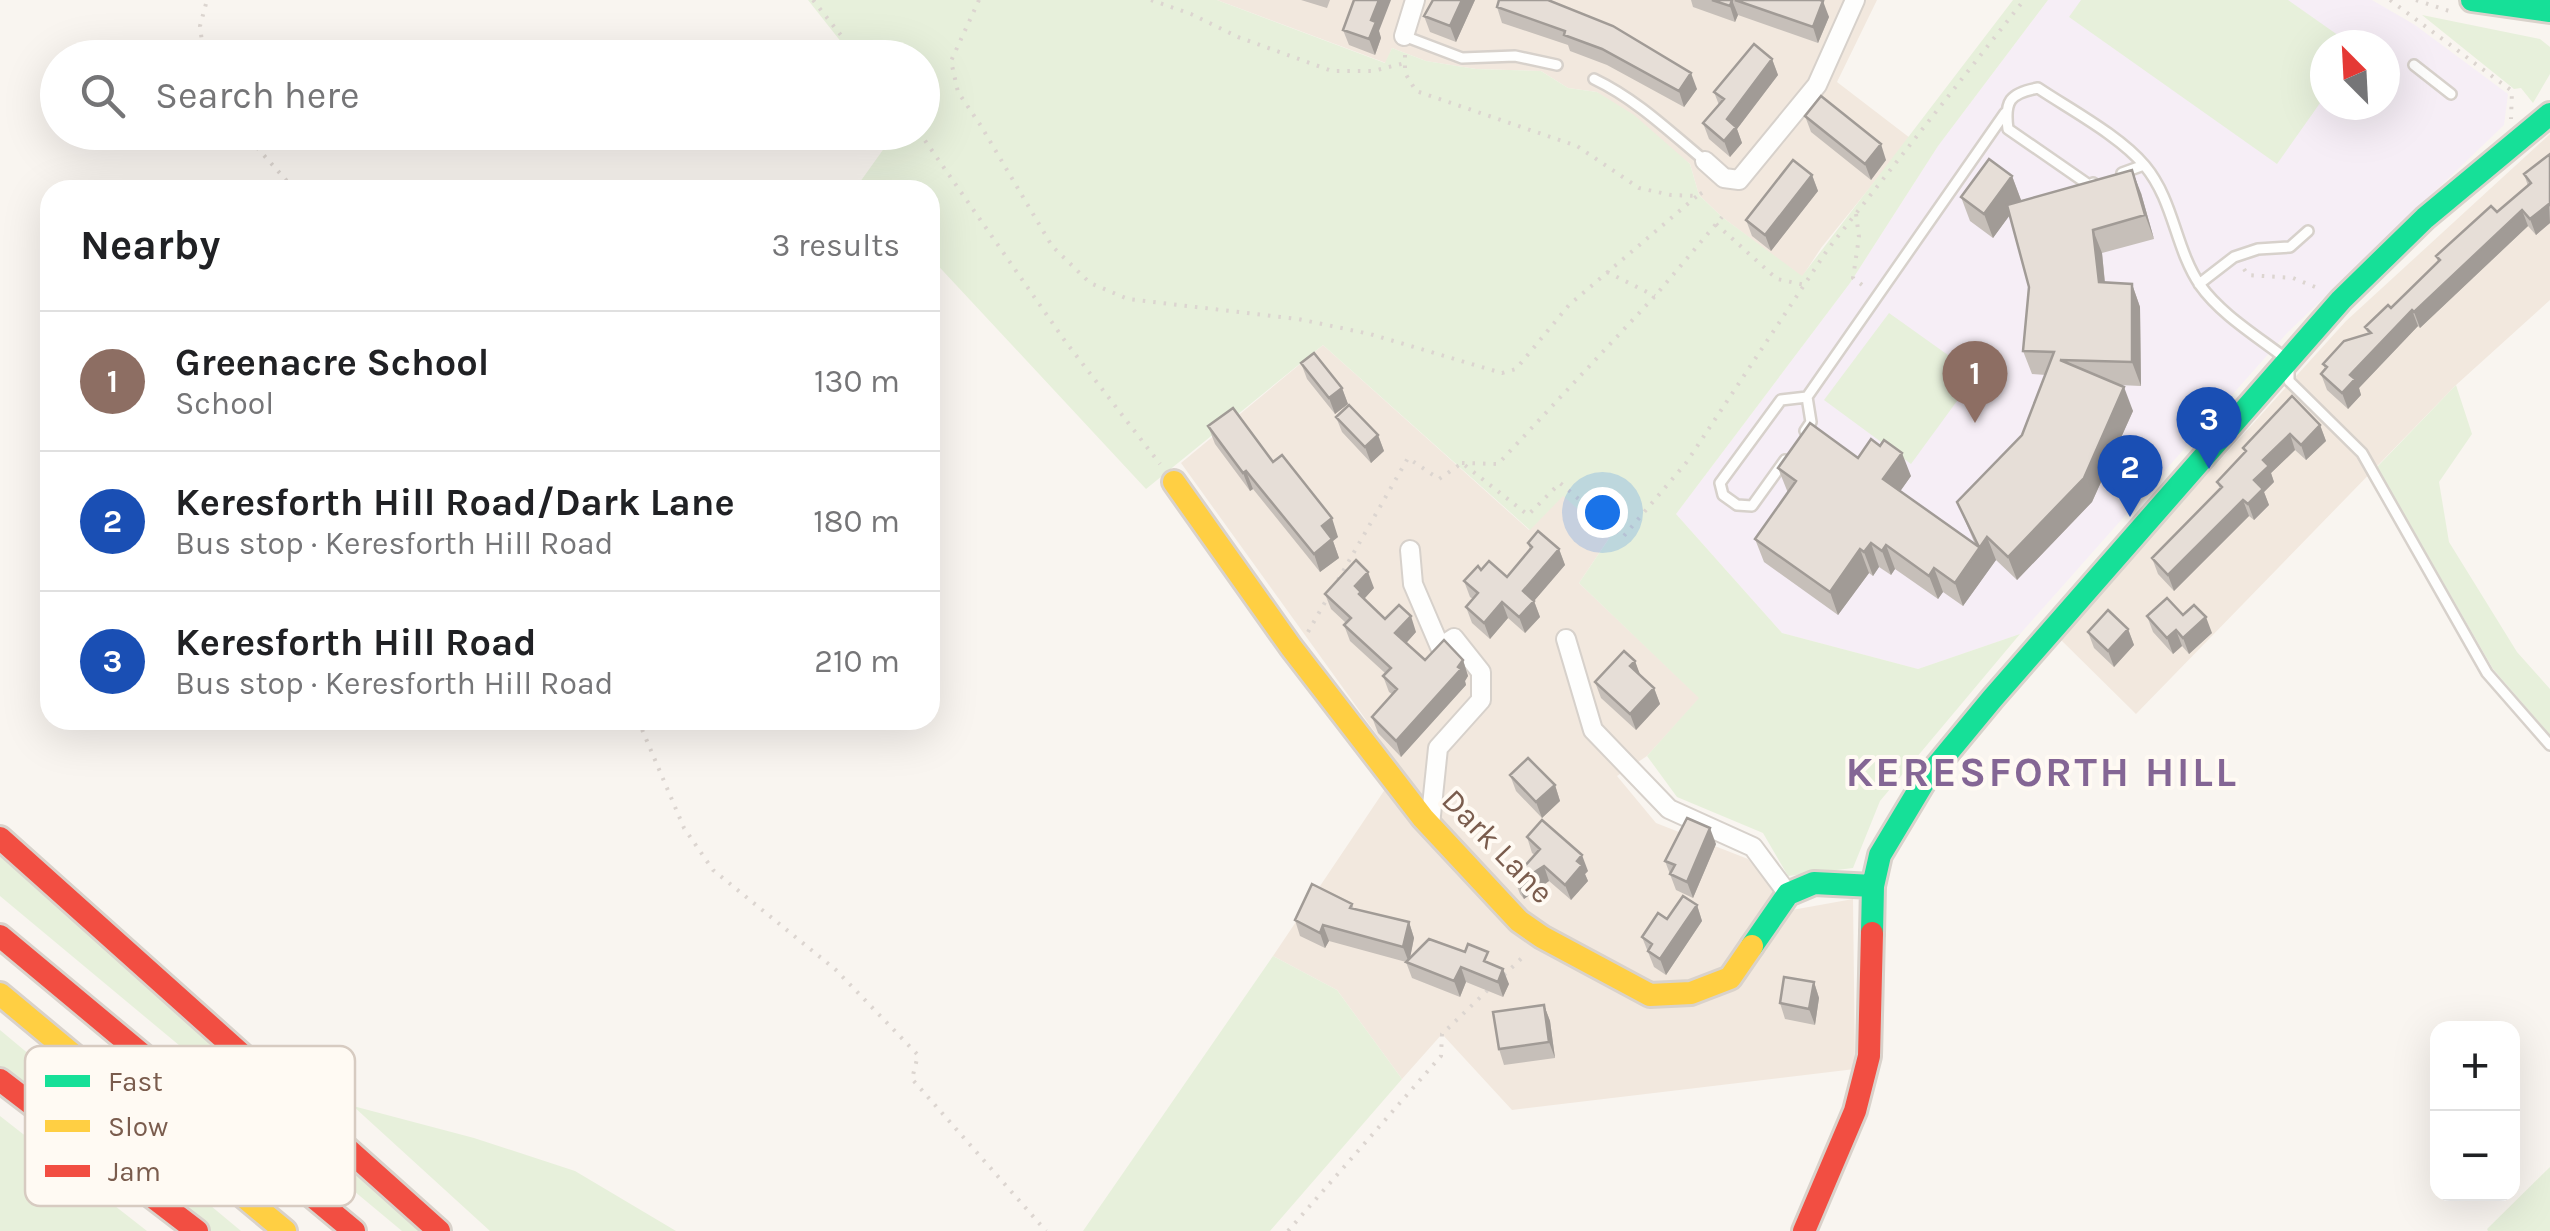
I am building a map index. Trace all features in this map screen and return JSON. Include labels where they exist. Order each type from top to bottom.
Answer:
[{"type":"main road","points":[[2472,0],[2550,12]]},
{"type":"main road","points":[[1804,1231],[1855,1111],[1870,1056],[1872,886],[1880,855],[1925,780],[1992,698],[2341,300],[2425,218],[2550,114]]},
{"type":"main road","name":"Dark Lane","points":[[1174,482],[1296,654],[1430,826],[1518,921],[1542,938],[1650,995],[1691,993],[1730,978],[1788,894]]},
{"type":"main road","points":[[0,838],[232,1046]]},
{"type":"main road","points":[[1788,894],[1814,883],[1872,886]]},
{"type":"main road","points":[[0,936],[132,1046]]},
{"type":"main road","points":[[0,994],[63,1046]]},
{"type":"main road","points":[[0,1080],[25,1099]]},
{"type":"main road","points":[[355,1156],[439,1231]]},
{"type":"main road","points":[[164,1206],[197,1231]]},
{"type":"main road","points":[[256,1206],[286,1231]]},
{"type":"main road","points":[[324,1206],[354,1231]]},
{"type":"street","points":[[1404,36],[1415,0]]},
{"type":"street","points":[[1705,161],[1724,178],[1739,180],[1816,84],[1853,1]]},
{"type":"street","points":[[1410,550],[1413,584],[1440,647],[1454,638],[1481,672],[1480,700],[1438,748],[1430,826]]},
{"type":"street","points":[[1566,639],[1593,730],[1669,809],[1754,847],[1788,894]]},
{"type":"lane","points":[[1404,36],[1462,58],[1516,56],[1557,65]]},
{"type":"lane","points":[[2414,65],[2451,94]]},
{"type":"lane","points":[[1594,78],[1653,116],[1705,161]]},
{"type":"lane","points":[[1802,436],[1812,422],[1807,397],[2006,113],[2009,101],[2020,91],[2038,88],[2144,165],[2166,197],[2199,284],[2220,307],[2289,361],[2289,381],[2362,452],[2486,673],[2550,745]]},
{"type":"lane","points":[[2006,113],[2008,129],[2089,185],[2144,165]]},
{"type":"lane","points":[[2199,284],[2234,257],[2258,249],[2290,247],[2308,231]]},
{"type":"lane","points":[[1792,450],[1752,506],[1737,505],[1723,495],[1720,483],[1780,400],[1807,397]]},
{"type":"path","points":[[202,40],[200,26],[208,0]]},
{"type":"path","points":[[813,0],[845,40]]},
{"type":"path","points":[[979,0],[952,61],[958,92],[1052,246],[1090,283],[1128,299],[1298,320],[1370,334],[1502,373],[1516,369],[1569,305],[1697,196],[1724,178]]},
{"type":"path","points":[[1151,0],[1332,71],[1406,64]]},
{"type":"path","points":[[1462,463],[1528,515],[1560,483],[1624,537],[1686,463],[1804,284],[1856,214],[2024,0]]},
{"type":"path","points":[[2390,0],[2512,92],[2512,124],[2523,136]]},
{"type":"path","points":[[1404,36],[1405,73],[1416,91],[1577,146],[1639,188],[1697,196]]},
{"type":"path","points":[[260,150],[286,180]]},
{"type":"path","points":[[932,150],[1065,341],[1174,482]]},
{"type":"path","points":[[1856,214],[1859,237],[1853,278],[1878,298]]},
{"type":"path","points":[[1296,654],[1408,458],[1440,479],[1462,463],[1498,464],[1655,296],[1722,217]]},
{"type":"path","points":[[1716,224],[1777,279],[1804,284]]},
{"type":"path","points":[[2234,257],[2248,275],[2293,278],[2341,300]]},
{"type":"path","points":[[1607,272],[1655,296]]},
{"type":"path","points":[[642,730],[684,828],[713,870],[836,970],[918,1055],[912,1079],[1046,1231]]},
{"type":"path","points":[[1288,1231],[1440,1056],[1442,1034],[1542,938]]},
{"type":"shaded area","points":[[1217,0],[1877,0],[1837,82],[1910,138],[1802,277],[1722,217],[1699,195],[1690,164],[1597,92],[1568,88],[1541,71],[1476,69],[1426,61],[1392,48],[1386,63]]},
{"type":"shaded area","points":[[2048,0],[2372,0],[2415,25],[2508,94],[2504,125],[2287,333],[2020,634],[1918,669],[1782,633],[1676,514],[1850,283],[1938,146]]},
{"type":"shaded area","points":[[2550,134],[2550,300],[2456,385],[2136,714],[2059,638],[2346,321]]},
{"type":"shaded area","points":[[1323,345],[1529,530],[1563,495],[1610,537],[1579,583],[1700,698],[1647,756],[1617,776],[1656,823],[1748,859],[1792,910],[1853,899],[1855,1069],[1512,1110],[1442,1034],[1402,1079],[1337,990],[1273,956],[1400,767],[1181,463]]},
{"type":"green space","points":[[808,0],[1217,0],[1385,63],[1392,48],[1426,61],[1476,69],[1541,71],[1568,88],[1597,92],[1634,115],[1690,164],[1699,195],[1722,217],[1802,276],[2013,0],[2048,0],[1938,146],[1850,283],[1676,514],[1782,633],[1918,669],[2020,634],[1880,801],[1853,868],[1788,876],[1763,833],[1677,797],[1647,756],[1699,698],[1579,583],[1610,537],[1563,496],[1530,530],[1323,345],[1146,489],[940,268],[940,180],[861,180],[883,150],[940,150],[940,40],[840,40]]},
{"type":"green space","points":[[2081,0],[2288,0],[2331,30],[2310,30],[2310,117],[2277,164],[2069,17]]},
{"type":"green space","points":[[2422,15],[2540,39],[2550,47],[2550,74],[2533,103],[2521,88],[2514,89]]},
{"type":"green space","points":[[1889,313],[1976,375],[1911,464],[1824,400]]},
{"type":"green space","points":[[2456,385],[2472,434],[2439,482],[2449,542],[2517,652],[2550,689],[2550,735],[2493,669],[2377,467]]},
{"type":"green space","points":[[0,853],[214,1046],[180,1046],[0,896]]},
{"type":"green space","points":[[1273,956],[1337,990],[1402,1079],[1270,1231],[1083,1231]]},
{"type":"green space","points":[[0,1030],[25,1051],[25,1088],[0,1069]]},
{"type":"green space","points":[[355,1107],[474,1138],[575,1171],[676,1231],[490,1231]]},
{"type":"green space","points":[[0,1116],[25,1136],[25,1206],[115,1206],[147,1231],[0,1231]]},
{"type":"green space","points":[[2550,1167],[2550,1231],[2488,1231],[2515,1201],[2520,1201]]},
{"type":"green space","points":[[355,1172],[420,1231],[402,1231],[355,1192]]},
{"type":"green space","points":[[177,1206],[211,1206],[241,1231],[209,1231]]},
{"type":"building","points":[[1354,0],[1379,0],[1369,39],[1343,30]]},
{"type":"building","points":[[1433,0],[1462,0],[1450,26],[1424,16]]},
{"type":"building","points":[[1499,0],[1548,0],[1613,26],[1691,73],[1679,91],[1602,49],[1564,35],[1565,31],[1497,7]]},
{"type":"building","points":[[1735,0],[1820,0],[1823,1],[1813,27]]},
{"type":"building","points":[[1754,44],[1772,59],[1727,119],[1736,127],[1724,141],[1703,123],[1724,99],[1714,92]]},
{"type":"building","points":[[1821,96],[1881,144],[1865,164],[1805,116]]},
{"type":"building","points":[[2550,154],[2550,205],[2530,219],[2522,210],[2412,310],[2350,375],[2355,379],[2342,393],[2321,374],[2327,367],[2323,364],[2344,341],[2371,333],[2365,327],[2388,305],[2391,308],[2440,260],[2436,256],[2491,206],[2497,212],[2531,183],[2524,174]]},
{"type":"building","points":[[1989,159],[2012,176],[1984,214],[1961,197]]},
{"type":"building","points":[[1793,160],[1812,175],[1765,235],[1746,220]]},
{"type":"building","points":[[2132,170],[2145,215],[2093,230],[2099,282],[2132,284],[2132,362],[2060,360],[2124,387],[2084,478],[2008,557],[1987,537],[1955,583],[1934,568],[1929,576],[1886,545],[1882,551],[1871,543],[1864,552],[1860,549],[1830,592],[1755,539],[1796,481],[1778,468],[1810,423],[1858,458],[1871,439],[1880,446],[1884,440],[1902,453],[1883,479],[1979,547],[1957,502],[2022,435],[2054,352],[2023,351],[2029,287],[2007,205]]},
{"type":"building","points":[[1314,353],[1342,388],[1329,398],[1301,363]]},
{"type":"building","points":[[2292,396],[2320,425],[2301,445],[2290,434],[2263,460],[2269,466],[2254,480],[2263,489],[2248,504],[2243,500],[2168,575],[2152,558],[2222,487],[2217,482],[2246,451],[2243,448]]},
{"type":"building","points":[[1349,405],[1378,435],[1365,447],[1336,417]]},
{"type":"building","points":[[1233,408],[1273,462],[1282,455],[1332,518],[1322,526],[1332,539],[1314,554],[1246,471],[1243,473],[1208,426]]},
{"type":"building","points":[[1538,531],[1559,549],[1523,591],[1534,601],[1519,617],[1502,602],[1484,623],[1466,607],[1478,593],[1464,581],[1489,561],[1507,577],[1532,547],[1528,543]]},
{"type":"building","points":[[1356,560],[1368,572],[1355,586],[1359,594],[1385,619],[1399,605],[1411,616],[1395,633],[1425,660],[1444,640],[1463,660],[1458,667],[1461,669],[1396,741],[1372,717],[1397,689],[1383,676],[1391,668],[1344,625],[1351,618],[1325,594]]},
{"type":"building","points":[[2167,598],[2183,615],[2194,605],[2206,617],[2183,638],[2176,630],[2167,638],[2147,616]]},
{"type":"building","points":[[2108,610],[2128,629],[2108,651],[2088,632]]},
{"type":"building","points":[[1624,651],[1635,661],[1630,666],[1654,688],[1630,714],[1595,682]]},
{"type":"building","points":[[1528,758],[1555,785],[1536,802],[1510,775]]},
{"type":"building","points":[[1687,818],[1710,828],[1687,882],[1670,874],[1675,865],[1665,861]]},
{"type":"building","points":[[1542,820],[1582,855],[1577,861],[1582,865],[1565,885],[1544,866],[1518,883],[1514,878],[1540,849],[1527,837]]},
{"type":"building","points":[[1312,884],[1352,904],[1350,908],[1409,922],[1403,947],[1323,925],[1320,933],[1295,920]]},
{"type":"building","points":[[1683,896],[1697,905],[1660,959],[1648,951],[1652,944],[1642,937],[1658,913],[1667,919]]},
{"type":"building","points":[[1429,939],[1465,952],[1468,944],[1488,952],[1484,961],[1503,969],[1498,982],[1461,967],[1454,981],[1406,962]]},
{"type":"building","points":[[1784,977],[1814,982],[1809,1009],[1780,1003]]},
{"type":"building","points":[[1544,1005],[1549,1042],[1499,1049],[1493,1012]]},
{"type":"traffic: fast","points":[[2472,0],[2550,11]]},
{"type":"traffic: fast","points":[[1872,933],[1873,886],[1880,855],[1925,780],[1992,699],[2341,300],[2425,218],[2550,114]]},
{"type":"traffic: fast","points":[[1752,946],[1788,894],[1814,883],[1873,886]]},
{"type":"traffic: slow","points":[[1174,482],[1291,647],[1423,818],[1519,921],[1650,995],[1691,993],[1730,978],[1752,946]]},
{"type":"traffic: slow","points":[[0,994],[63,1046]]},
{"type":"traffic: slow","points":[[255,1206],[285,1231]]},
{"type":"traffic: jam","points":[[0,838],[232,1046]]},
{"type":"traffic: jam","points":[[1804,1231],[1855,1111],[1869,1056],[1872,933]]},
{"type":"traffic: jam","points":[[0,936],[132,1046]]},
{"type":"traffic: jam","points":[[0,1080],[25,1099]]},
{"type":"traffic: jam","points":[[355,1156],[439,1231]]},
{"type":"traffic: jam","points":[[164,1206],[197,1231]]},
{"type":"traffic: jam","points":[[324,1206],[354,1231]]},
{"type":"place","name":"Greenacre School","points":[[1975,423]]},
{"type":"place","name":"Keresforth Hill Road","points":[[2209,469]]},
{"type":"place","name":"Keresforth Hill Road/Dark Lane","points":[[2130,517]]},
{"type":"district","name":"KERESFORTH HILL","points":[[2042,771]]}]
